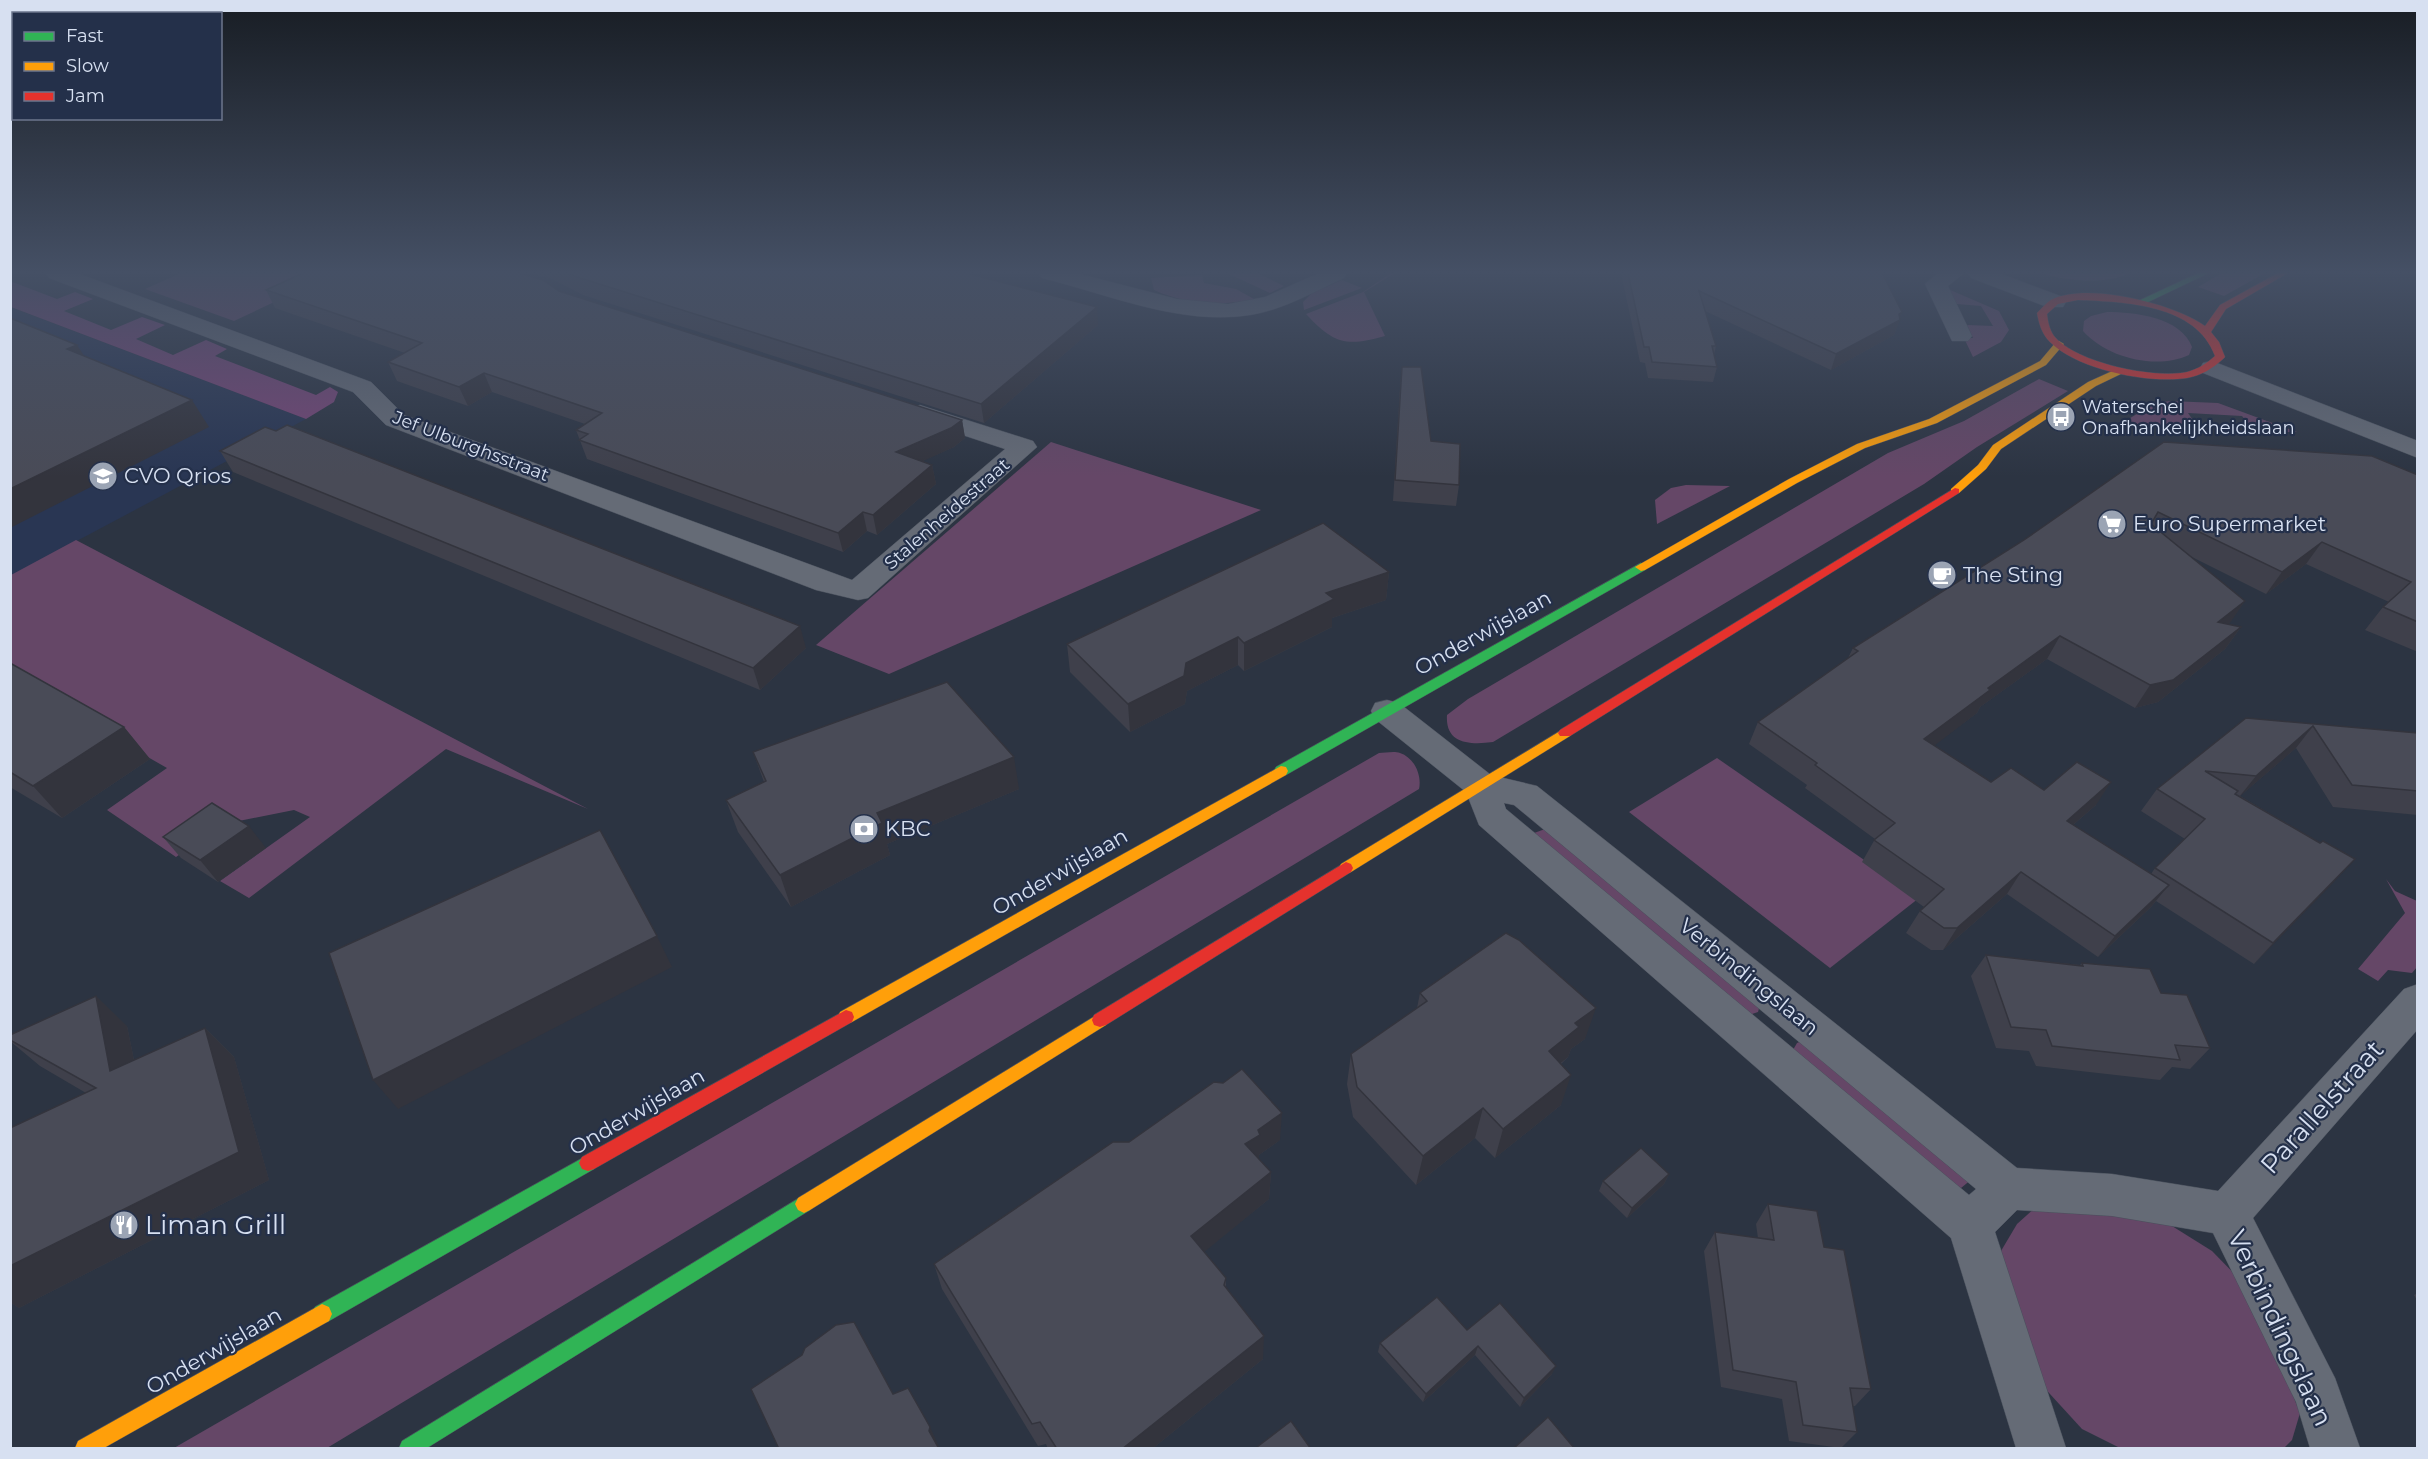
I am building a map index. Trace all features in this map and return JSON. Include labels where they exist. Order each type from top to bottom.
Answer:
[{"type":"main road","points":[[2056,341],[2085,359],[2119,370],[2167,376],[2189,375],[2212,368],[2220,357],[2218,345],[2214,341]]},
{"type":"main road","name":"Onderwijslaan","points":[[85,1449],[1793,481],[1861,446],[1933,421],[2043,363],[2059,344]]},
{"type":"main road","points":[[409,1449],[1954,492],[1982,467],[1997,447],[2092,384],[2119,370]]},
{"type":"street","name":"Jef Ulburghsstraat","points":[[239,341],[362,387],[395,420],[826,583]]},
{"type":"street","points":[[2212,368],[2418,450]]},
{"type":"street","name":"Stalenheidestraat","points":[[826,583],[858,591],[1024,447],[896,405]]},
{"type":"street","name":"Verbindingslaan","points":[[1387,711],[1481,785],[1525,795],[2008,1188],[2112,1195],[2227,1214],[2318,1395],[2335,1449]]},
{"type":"street","name":"Verbindingslaan","points":[[1481,785],[1491,816],[1970,1225]]},
{"type":"street","name":"Parallelstraat","points":[[2227,1214],[2418,1001]]},
{"type":"street","points":[[1754,1042],[1792,1012]]},
{"type":"street","points":[[2008,1188],[1970,1225],[2041,1449]]},
{"type":"shaded area","name":"CVO Qrios","points":[[10,341],[100,341],[306,419],[11,576]]},
{"type":"shaded area","points":[[101,341],[141,341],[173,355],[209,341],[227,349],[215,356],[316,395],[330,387],[338,392],[334,402],[306,419]]},
{"type":"shaded area","points":[[1965,341],[2002,341],[2001,342],[1973,357]]},
{"type":"shaded area","points":[[2095,341],[2188,341],[2192,347],[2189,355],[2162,361],[2133,359],[2105,348]]},
{"type":"shaded area","points":[[2039,379],[2068,391],[1977,447],[1924,484],[1493,742],[1468,742],[1455,737],[1450,732],[1447,715],[1468,699],[1888,453],[1964,421]]},
{"type":"shaded area","points":[[2170,401],[2218,403],[2297,432],[2255,432],[2242,416],[2188,413],[2199,429],[2122,423],[2155,403]]},
{"type":"shaded area","points":[[1051,442],[1261,510],[889,674],[816,645]]},
{"type":"shaded area","points":[[1686,485],[1730,486],[1657,524],[1655,500],[1671,488]]},
{"type":"shaded area","points":[[76,540],[588,809],[446,749],[249,898],[220,881],[310,817],[294,810],[224,824],[176,857],[107,810],[167,768],[11,679],[11,575]]},
{"type":"shaded area","points":[[1398,752],[1410,759],[1418,773],[1419,789],[327,1448],[174,1448],[1379,753]]},
{"type":"shaded area","points":[[1717,758],[1919,898],[1830,968],[1629,812]]},
{"type":"shaded area","points":[[1548,828],[1760,1005],[1758,1012],[1749,1015],[1534,833]]},
{"type":"shaded area","points":[[2386,879],[2395,891],[2417,901],[2417,967],[2412,973],[2388,970],[2378,981],[2358,969],[2405,913]]},
{"type":"shaded area","points":[[1804,1040],[1972,1179],[1961,1188],[1949,1187],[1793,1050],[1797,1043]]},
{"type":"shaded area","points":[[2037,1206],[2164,1221],[2212,1251],[2252,1292],[2300,1413],[2292,1440],[2284,1448],[2120,1448],[2082,1429],[2039,1382],[1998,1256],[2017,1224]]},
{"type":"building","points":[[10,341],[67,341],[77,345],[67,349],[192,400],[10,489]]},
{"type":"building","points":[[416,341],[715,341],[962,420],[951,428],[896,452],[932,465],[873,515],[863,512],[838,533],[579,440],[588,434],[576,430],[602,413],[484,373],[459,387],[388,362],[422,343]]},
{"type":"building","points":[[781,341],[1056,341],[981,404]]},
{"type":"building","points":[[1643,341],[1714,341],[1716,346],[1712,346],[1717,367],[1652,362],[1649,347],[1644,347]]},
{"type":"building","points":[[1808,341],[1860,341],[1836,354]]},
{"type":"building","points":[[1402,367],[1421,367],[1431,441],[1460,444],[1459,485],[1395,480]]},
{"type":"building","points":[[287,425],[800,626],[753,668],[220,451],[265,427],[276,431]]},
{"type":"building","points":[[2164,442],[2372,456],[2418,475],[2418,622],[2383,607],[2411,582],[2322,542],[2282,572],[2158,512],[2151,524],[2245,601],[2218,622],[2241,627],[2173,680],[2150,685],[2060,636],[1988,688],[1990,690],[1924,739],[1991,782],[2011,768],[2044,790],[2077,762],[2111,782],[2067,821],[2169,885],[2115,936],[2021,872],[1957,928],[1944,928],[1920,911],[1944,889],[1874,840],[1895,823],[1815,765],[1817,763],[1758,722],[1858,651],[1853,648],[2024,540]]},
{"type":"building","points":[[1323,523],[1389,572],[1326,593],[1334,599],[1244,643],[1238,637],[1186,663],[1184,676],[1128,704],[1067,644]]},
{"type":"building","points":[[10,663],[124,727],[33,786],[10,772]]},
{"type":"building","points":[[947,682],[1014,757],[877,813],[882,823],[780,875],[726,800],[766,781],[753,752]]},
{"type":"building","points":[[2246,718],[2418,733],[2418,791],[2352,785],[2313,726],[2256,776],[2205,771],[2238,791],[2235,794],[2320,843],[2323,841],[2355,859],[2273,943],[2155,868],[2205,819],[2157,789]]},
{"type":"building","points":[[212,803],[249,826],[200,860],[163,837]]},
{"type":"building","points":[[600,830],[657,936],[373,1080],[329,953]]},
{"type":"building","points":[[1506,933],[1519,940],[1596,1008],[1575,1023],[1579,1027],[1549,1051],[1571,1075],[1503,1129],[1483,1108],[1423,1156],[1357,1087],[1351,1054],[1427,1001],[1420,993]]},
{"type":"building","points":[[1986,955],[2083,966],[2082,963],[2150,969],[2161,993],[2187,995],[2210,1048],[2175,1045],[2180,1060],[2052,1046],[2046,1030],[2011,1027]]},
{"type":"building","points":[[96,996],[110,1071],[205,1028],[239,1152],[10,1266],[10,1128],[96,1088],[10,1040],[10,1035]]},
{"type":"building","points":[[1242,1069],[1282,1113],[1258,1130],[1260,1135],[1245,1144],[1271,1172],[1191,1236],[1226,1278],[1224,1285],[1264,1336],[1122,1449],[1057,1449],[1040,1422],[1032,1424],[934,1264],[1113,1142],[1129,1142],[1214,1082],[1223,1083]]},
{"type":"building","points":[[1641,1148],[1669,1174],[1632,1208],[1603,1181]]},
{"type":"building","points":[[1768,1204],[1817,1211],[1824,1247],[1844,1250],[1871,1389],[1850,1388],[1857,1432],[1803,1425],[1796,1382],[1733,1370],[1715,1232],[1774,1240]]},
{"type":"building","points":[[1437,1297],[1467,1330],[1500,1303],[1556,1366],[1524,1398],[1478,1346],[1426,1394],[1380,1343]]},
{"type":"building","points":[[854,1322],[893,1394],[908,1388],[930,1427],[929,1431],[939,1449],[779,1449],[751,1389],[802,1355],[805,1348],[836,1325]]},
{"type":"building","points":[[1548,1417],[1575,1449],[1513,1449]]},
{"type":"building","points":[[1291,1421],[1311,1449],[1259,1449],[1257,1447]]},
{"type":"traffic: fast","points":[[1281,771],[1641,567]]},
{"type":"traffic: fast","points":[[322,1314],[588,1163]]},
{"type":"traffic: fast","points":[[409,1448],[804,1204]]},
{"type":"traffic: slow","points":[[1641,567],[1793,481],[1861,446],[1933,421],[2043,363],[2059,344]]},
{"type":"traffic: slow","points":[[1955,491],[1982,467],[1997,447],[2092,384],[2119,371]]},
{"type":"traffic: slow","points":[[1346,868],[1565,733]]},
{"type":"traffic: slow","points":[[846,1017],[1281,771]]},
{"type":"traffic: slow","points":[[804,1204],[1100,1020]]},
{"type":"traffic: slow","points":[[85,1448],[322,1314]]},
{"type":"traffic: jam","points":[[2054,341],[2070,352],[2113,369],[2164,377],[2187,375],[2206,369],[2220,357],[2213,341]]},
{"type":"traffic: jam","points":[[1565,733],[1955,491]]},
{"type":"traffic: jam","points":[[1100,1020],[1346,868]]},
{"type":"traffic: jam","points":[[588,1163],[846,1017]]},
{"type":"place","name":"Waterschei Onafhankelijkheidslaan","points":[[2061,417]]},
{"type":"place","name":"CVO Qrios","points":[[103,476]]},
{"type":"place","name":"Euro Supermarket","points":[[2112,524]]},
{"type":"place","name":"The Sting","points":[[1942,575]]},
{"type":"place","name":"KBC","points":[[864,829]]},
{"type":"place","name":"Liman Grill","points":[[124,1225]]}]
